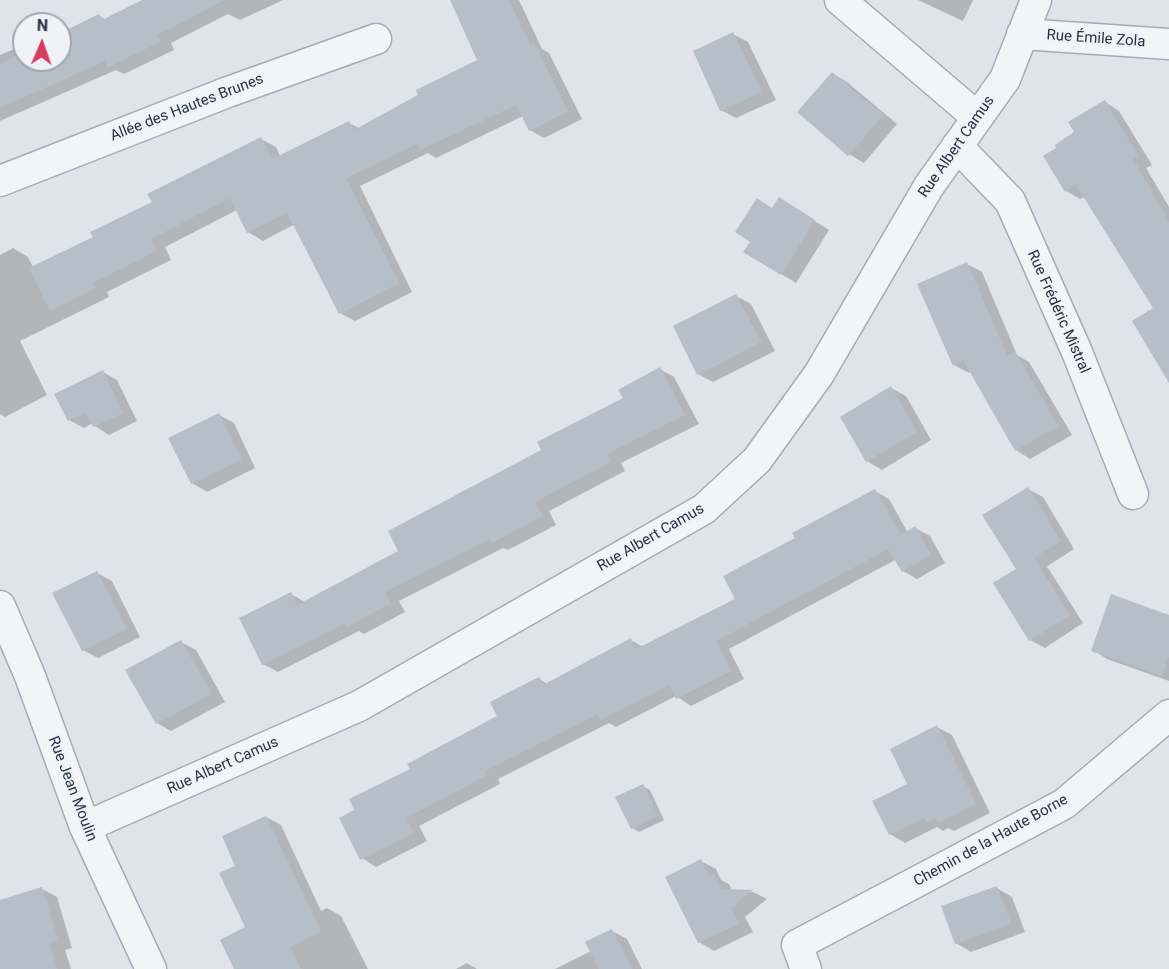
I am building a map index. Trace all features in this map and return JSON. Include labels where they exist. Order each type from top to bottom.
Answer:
[{"type":"street","points":[[840,0],[977,117]]},
{"type":"street","name":"Rue Albert Camus","points":[[86,827],[358,706],[704,509],[757,460],[819,374],[929,186],[1005,79],[1036,0]]},
{"type":"street","name":"Rue Émile Zola","points":[[1022,34],[1169,44]]},
{"type":"street","name":"Allée des Hautes Brunes","points":[[0,181],[217,96],[376,39]]},
{"type":"street","name":"Rue Frédéric Mistral","points":[[957,146],[1010,201],[1077,352],[1133,494]]},
{"type":"street","name":"Rue Jean Moulin","points":[[0,606],[30,676],[86,827],[151,969]]},
{"type":"street","name":"Chemin de la Haute Borne","points":[[802,957],[1064,804],[1169,715]]},
{"type":"building","points":[[142,0],[225,0],[157,35],[160,42],[108,67],[105,61],[0,108],[0,64],[12,58],[12,72],[72,72],[72,27],[99,14],[102,20]]},
{"type":"building","points":[[450,0],[509,0],[530,45],[534,43],[568,111],[529,131],[516,105],[420,150],[417,144],[346,178],[399,283],[339,314],[287,213],[247,233],[230,198],[151,239],[157,251],[93,283],[95,288],[50,311],[29,268],[93,237],[90,232],[152,202],[147,194],[261,137],[272,159],[349,121],[354,130],[418,95],[416,90],[477,60]]},
{"type":"building","points":[[733,32],[762,92],[720,111],[693,51]]},
{"type":"building","points":[[832,72],[883,115],[848,156],[797,112]]},
{"type":"building","points":[[1105,100],[1138,156],[1133,159],[1169,222],[1169,383],[1132,321],[1153,308],[1076,185],[1065,192],[1043,156],[1074,132],[1068,122]]},
{"type":"building","points":[[779,197],[815,220],[781,275],[743,252],[750,242],[735,232],[757,198],[772,208]]},
{"type":"building","points":[[967,262],[1007,356],[1015,351],[1058,426],[1015,451],[963,360],[953,366],[917,284]]},
{"type":"building","points":[[736,294],[761,342],[697,375],[673,326]]},
{"type":"building","points":[[660,367],[685,415],[607,454],[611,462],[535,502],[543,516],[492,543],[490,539],[385,592],[391,603],[348,626],[346,623],[262,665],[239,618],[291,592],[297,605],[398,551],[388,531],[541,450],[537,442],[623,398],[618,390]]},
{"type":"building","points":[[103,370],[123,413],[93,427],[85,412],[68,421],[54,394]]},
{"type":"building","points":[[891,386],[917,432],[866,462],[840,417]]},
{"type":"building","points":[[219,413],[242,460],[191,484],[168,438]]},
{"type":"building","points":[[1028,487],[1061,541],[1019,567],[1034,558],[1070,615],[1029,641],[993,583],[1016,569],[982,515]]},
{"type":"building","points":[[875,489],[901,535],[915,526],[931,554],[902,572],[888,549],[716,641],[731,671],[676,699],[669,685],[601,720],[598,714],[485,771],[487,775],[406,818],[414,833],[360,860],[339,818],[354,810],[349,799],[410,769],[407,764],[497,716],[490,702],[539,677],[543,685],[631,638],[636,649],[735,599],[723,576],[795,538],[792,533]]},
{"type":"building","points":[[97,571],[127,629],[82,651],[52,593]]},
{"type":"building","points":[[1111,594],[1169,615],[1169,656],[1162,676],[1091,651]]},
{"type":"building","points":[[181,640],[212,694],[156,724],[125,670]]},
{"type":"building","points":[[937,725],[976,804],[938,823],[936,818],[927,823],[924,818],[889,835],[872,801],[907,784],[890,749]]},
{"type":"building","points":[[643,784],[658,816],[631,829],[615,797]]},
{"type":"building","points":[[266,816],[321,931],[290,947],[301,969],[234,969],[220,940],[245,927],[219,873],[235,866],[222,836]]},
{"type":"building","points":[[701,859],[709,876],[714,874],[721,889],[753,890],[731,908],[739,924],[698,943],[665,877]]},
{"type":"building","points":[[997,886],[1011,924],[955,944],[941,906]]},
{"type":"building","points":[[42,887],[58,940],[49,942],[57,969],[0,969],[0,900]]},
{"type":"building","points":[[612,929],[632,969],[599,969],[585,942]]}]
